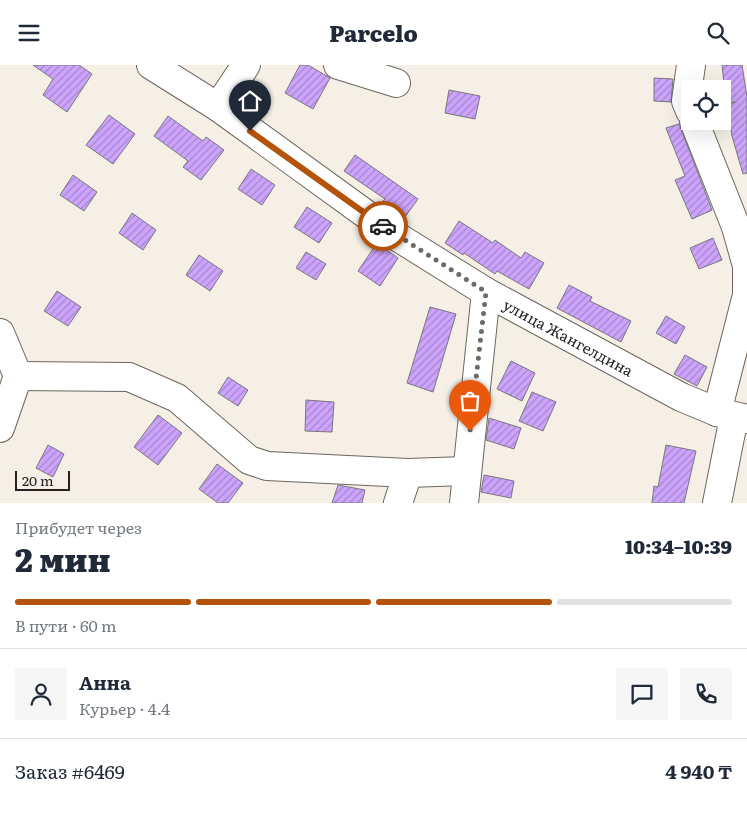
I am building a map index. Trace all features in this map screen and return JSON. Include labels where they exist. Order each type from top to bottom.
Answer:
[{"type":"street","name":"улица Жангелдина","points":[[151,65],[218,107],[396,236],[486,292],[681,397],[733,416]]},
{"type":"street","points":[[218,107],[246,65]]},
{"type":"street","points":[[338,65],[396,83]]},
{"type":"street","points":[[689,80],[691,65]]},
{"type":"street","points":[[698,130],[736,227],[747,265],[746,295],[733,416],[717,503]]},
{"type":"street","points":[[464,503],[465,471],[486,292]]},
{"type":"street","points":[[0,333],[18,375],[0,428]]},
{"type":"street","points":[[18,375],[129,377],[177,398],[250,460],[267,466],[408,473],[465,471]]},
{"type":"street","points":[[398,503],[408,473]]},
{"type":"building","points":[[33,65],[79,65],[92,74],[67,112],[43,95],[53,79]]},
{"type":"building","points":[[300,65],[308,65],[330,78],[313,109],[285,93]]},
{"type":"building","points":[[722,65],[742,65],[747,97],[747,173],[743,174],[731,130],[731,104],[735,102],[731,102],[731,80],[724,80]]},
{"type":"building","points":[[654,78],[673,79],[671,102],[654,101]]},
{"type":"building","points":[[449,90],[480,96],[475,119],[445,113]]},
{"type":"building","points":[[109,115],[135,134],[113,164],[86,145]]},
{"type":"building","points":[[168,116],[203,141],[206,137],[224,150],[201,180],[183,167],[188,161],[154,136]]},
{"type":"building","points":[[679,124],[712,210],[692,219],[675,180],[685,176],[666,128]]},
{"type":"building","points":[[355,155],[418,199],[405,217],[383,201],[385,199],[344,171]]},
{"type":"building","points":[[251,169],[275,185],[262,205],[238,189]]},
{"type":"building","points":[[73,175],[97,192],[84,211],[60,195]]},
{"type":"building","points":[[307,207],[332,223],[319,243],[294,227]]},
{"type":"building","points":[[132,213],[156,230],[143,250],[119,233]]},
{"type":"building","points":[[459,221],[493,243],[495,240],[521,258],[525,252],[544,263],[529,289],[497,271],[495,274],[464,253],[463,255],[445,243]]},
{"type":"building","points":[[713,238],[722,260],[699,269],[690,248]]},
{"type":"building","points":[[377,243],[398,258],[380,286],[358,271]]},
{"type":"building","points":[[306,252],[326,264],[316,280],[296,268]]},
{"type":"building","points":[[199,255],[223,271],[210,291],[186,275]]},
{"type":"building","points":[[569,285],[592,297],[590,301],[631,321],[621,342],[557,308]]},
{"type":"building","points":[[57,291],[81,307],[68,326],[44,311]]},
{"type":"building","points":[[430,307],[456,314],[433,392],[407,383]]},
{"type":"building","points":[[666,316],[685,327],[676,344],[656,333]]},
{"type":"building","points":[[685,355],[707,367],[697,386],[674,374]]},
{"type":"building","points":[[511,361],[535,373],[522,401],[497,389]]},
{"type":"building","points":[[228,377],[248,390],[238,406],[218,393]]},
{"type":"building","points":[[532,392],[556,402],[543,431],[519,421]]},
{"type":"building","points":[[306,400],[334,402],[332,432],[305,431]]},
{"type":"building","points":[[158,415],[182,433],[158,465],[134,447]]},
{"type":"building","points":[[489,418],[521,428],[514,449],[486,440]]},
{"type":"building","points":[[48,445],[64,454],[53,477],[36,468]]},
{"type":"building","points":[[666,445],[696,451],[684,503],[652,503],[654,486],[658,487]]},
{"type":"building","points":[[217,464],[243,483],[228,503],[218,503],[199,489]]},
{"type":"building","points":[[484,475],[514,481],[511,498],[481,492]]},
{"type":"building","points":[[338,485],[365,490],[362,503],[332,503]]},
{"type":"way so far","points":[[383,226],[486,292],[470,431]]},
{"type":"route","points":[[250,131],[383,226]]}]
